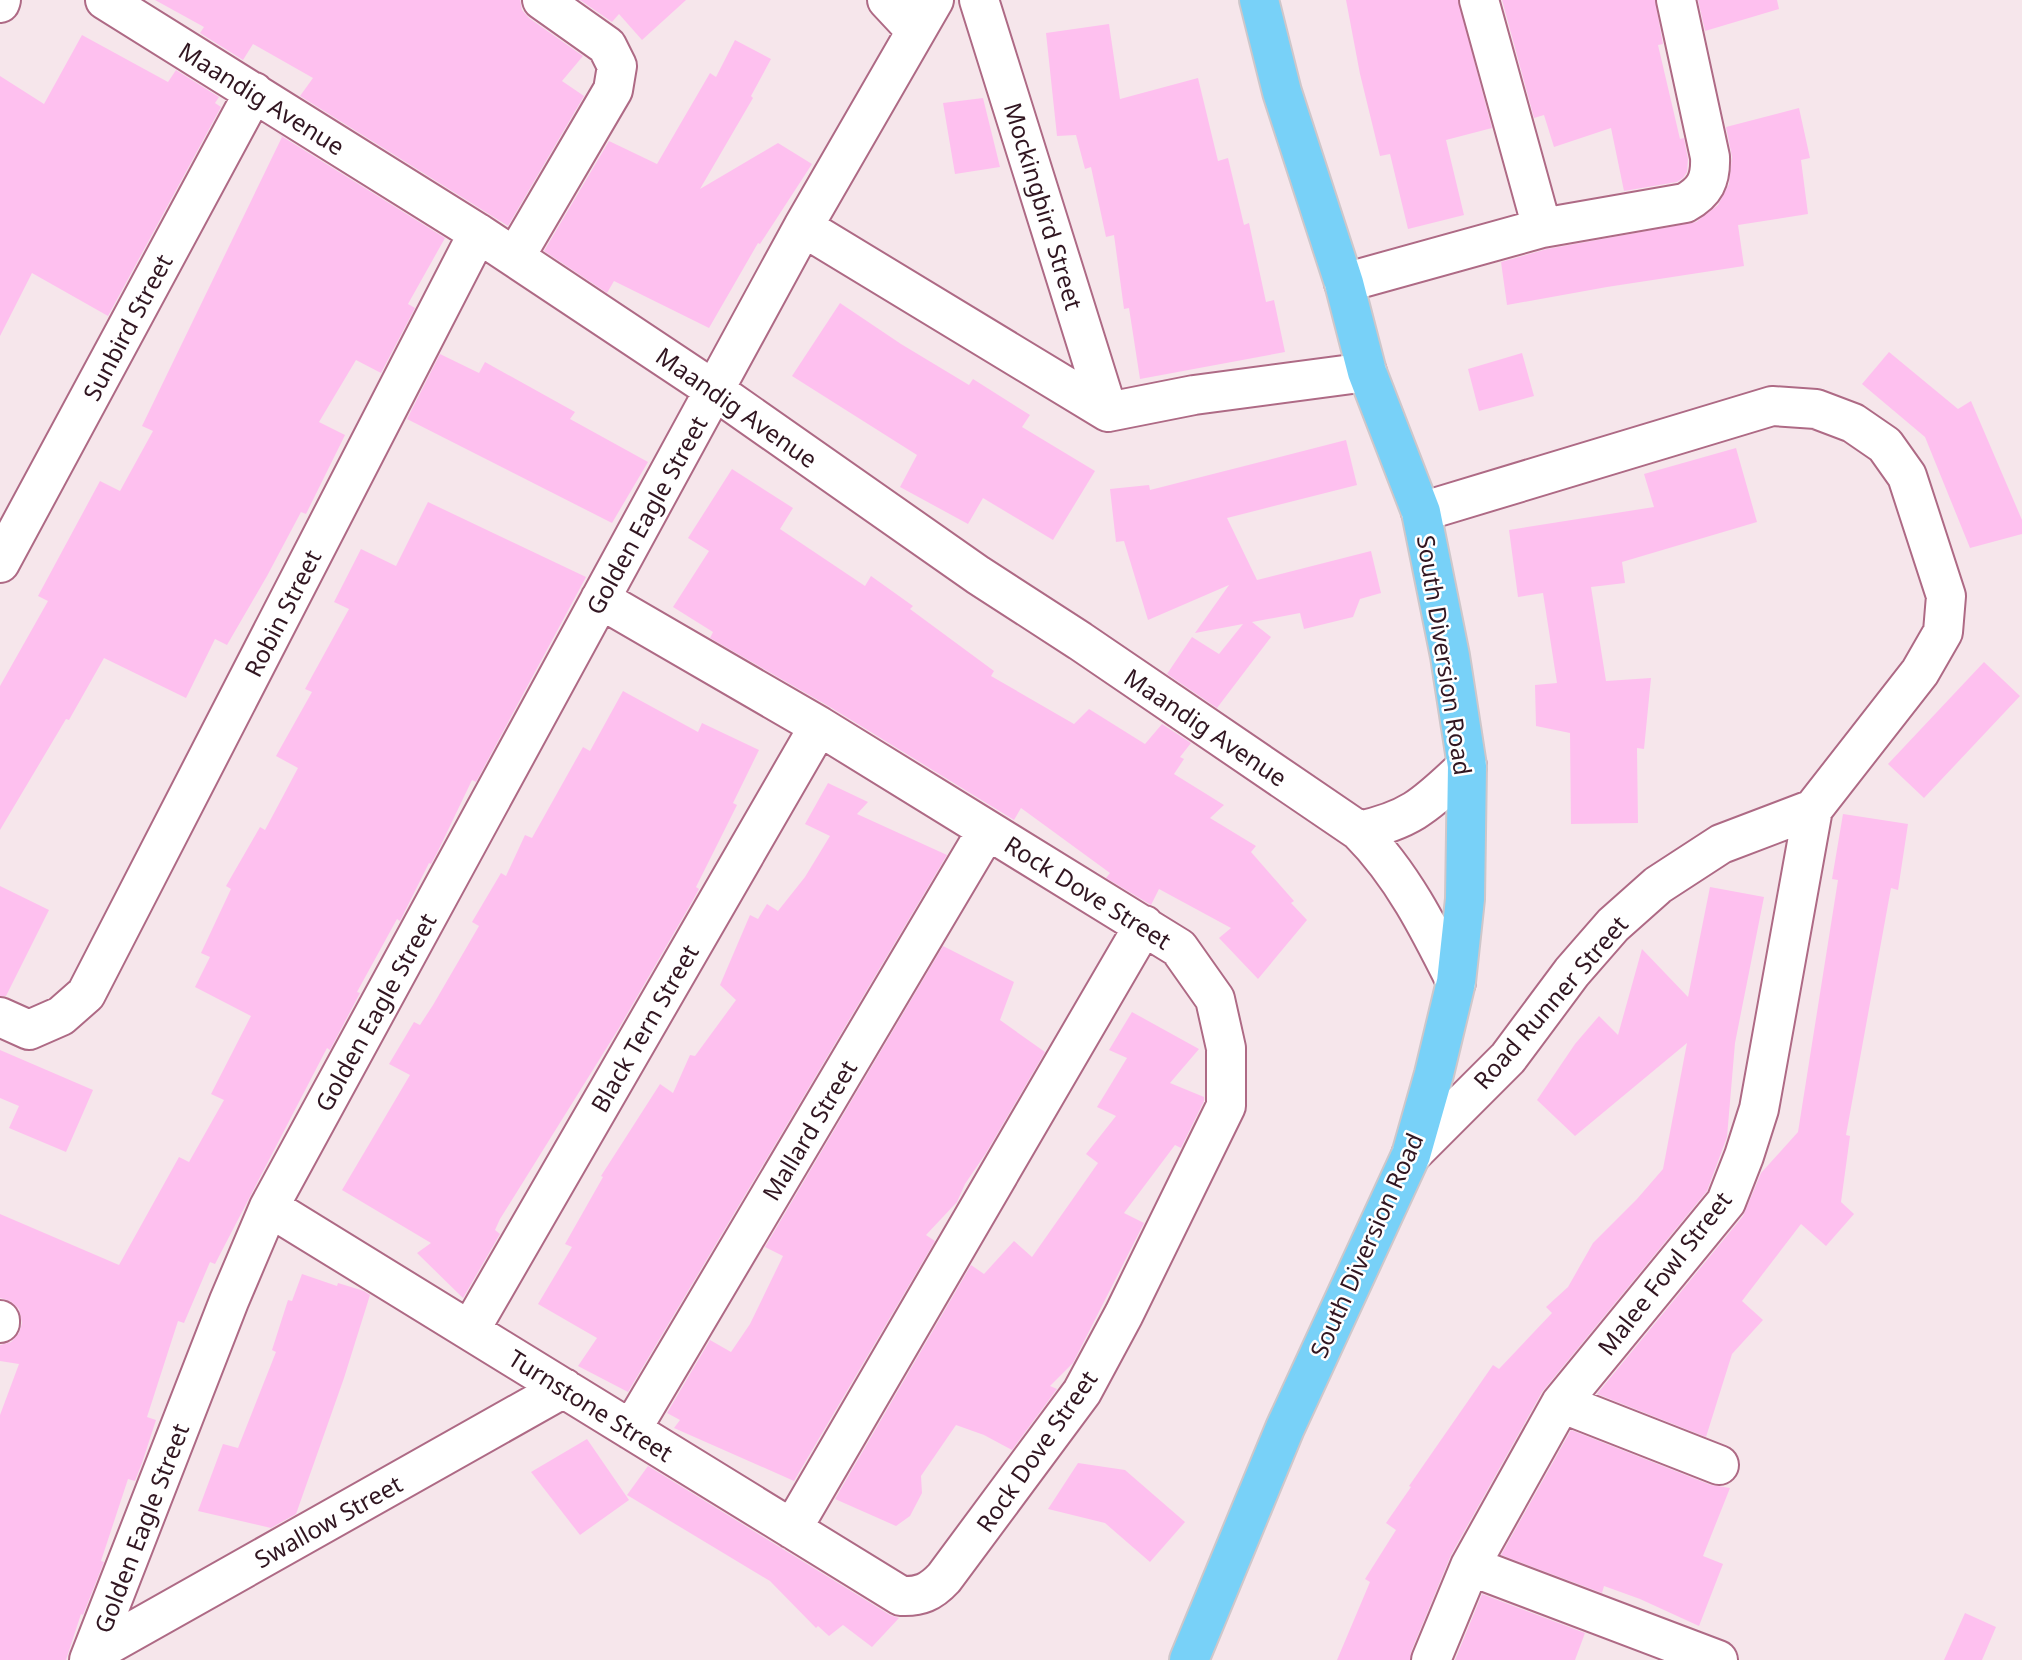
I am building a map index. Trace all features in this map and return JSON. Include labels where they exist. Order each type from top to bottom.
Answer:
[{"type":"main road","name":"South Diversion Road","points":[[1189,1660],[1285,1428],[1410,1155],[1434,1074],[1456,982],[1465,899],[1466,766],[1450,656],[1420,512],[1367,372],[1344,283],[1282,93],[1260,0]]},
{"type":"street","name":"Maandig Avenue","points":[[105,0],[515,257],[714,390],[978,575],[1080,641],[1359,831],[1393,870],[1429,927],[1456,982]]},
{"type":"street","points":[[515,257],[613,90],[617,66],[607,46],[542,0]]},
{"type":"street","points":[[887,0],[925,15]]},
{"type":"street","name":"Mockingbird Street","points":[[979,0],[1108,412]]},
{"type":"street","points":[[1479,0],[1542,228]]},
{"type":"street","points":[[1344,283],[1542,228],[1685,203],[1696,197],[1706,186],[1711,172],[1710,157],[1676,0]]},
{"type":"street","name":"Golden Eagle Street","points":[[90,1657],[229,1301],[269,1207],[803,227],[925,15]]},
{"type":"street","name":"Sunbird Street","points":[[0,563],[254,92]]},
{"type":"street","points":[[803,227],[1108,412],[1194,395],[1367,372]]},
{"type":"street","name":"Robin Street","points":[[0,1017],[29,1030],[61,1016],[86,994],[478,233]]},
{"type":"street","points":[[1420,512],[1772,406],[1816,408],[1853,423],[1885,445],[1907,476],[1946,596],[1942,632],[1920,672],[1812,809]]},
{"type":"street","name":"Rock Dove Street","points":[[600,599],[819,726],[1144,925],[1179,948],[1215,999],[1226,1048],[1226,1106],[1124,1314],[1082,1392],[944,1578],[933,1590],[915,1597]]},
{"type":"street","name":"Black Tern Street","points":[[470,1330],[819,726]]},
{"type":"street","points":[[1359,831],[1388,825],[1407,817],[1428,803],[1466,766]]},
{"type":"street","name":"Road Runner Street","points":[[1410,1155],[1508,1058],[1580,962],[1613,925],[1658,884],[1721,844],[1812,809]]},
{"type":"street","name":"Malee Fowl Street","points":[[1431,1660],[1471,1566],[1561,1403],[1726,1202],[1759,1109],[1812,809]]},
{"type":"street","name":"Mallard Street","points":[[631,1430],[987,830]]},
{"type":"street","points":[[792,1529],[1144,925]]},
{"type":"street","name":"Turnstone Street","points":[[269,1207],[884,1588],[901,1597],[915,1597]]},
{"type":"street","name":"Swallow Street","points":[[90,1657],[564,1388]]},
{"type":"street","points":[[1561,1403],[1719,1465]]},
{"type":"street","points":[[1471,1566],[1642,1647],[1718,1660]]},
{"type":"building","points":[[155,0],[520,0],[522,10],[529,18],[583,56],[562,81],[584,96],[508,226],[300,96],[313,78],[253,44],[243,60],[200,33],[204,27]]},
{"type":"building","points":[[580,0],[686,0],[642,40],[619,14],[612,22]]},
{"type":"building","points":[[1346,0],[1458,0],[1492,128],[1446,140],[1464,215],[1408,229],[1390,154],[1380,156]]},
{"type":"building","points":[[1502,0],[1655,0],[1663,44],[1658,45],[1680,139],[1684,138],[1688,159],[1687,172],[1683,178],[1677,182],[1624,191],[1611,128],[1554,147],[1544,115],[1534,118]]},
{"type":"building","points":[[1698,0],[1777,0],[1779,9],[1705,31]]},
{"type":"building","points":[[1109,24],[1120,99],[1198,78],[1218,161],[1228,158],[1244,225],[1249,223],[1266,302],[1274,300],[1285,352],[1140,379],[1129,308],[1124,309],[1114,235],[1106,237],[1091,167],[1085,169],[1076,135],[1057,136],[1046,33]]},
{"type":"building","points":[[82,35],[168,82],[176,70],[219,97],[215,103],[221,107],[108,316],[32,273],[0,336],[0,76],[44,104]]},
{"type":"building","points":[[735,40],[771,59],[751,96],[753,98],[700,189],[778,143],[812,164],[760,244],[758,243],[709,328],[614,281],[607,293],[544,251],[609,141],[657,164],[710,73],[716,77]]},
{"type":"building","points":[[983,98],[1000,167],[955,174],[943,103]]},
{"type":"building","points":[[1799,108],[1810,158],[1801,160],[1808,214],[1738,225],[1744,266],[1507,305],[1501,262],[1547,249],[1696,222],[1718,205],[1729,184],[1732,157],[1726,127]]},
{"type":"building","points":[[275,132],[445,238],[408,304],[415,308],[381,373],[356,360],[319,422],[345,435],[306,514],[301,512],[227,645],[215,639],[186,698],[104,658],[69,720],[66,719],[0,830],[0,686],[48,601],[38,596],[100,481],[120,491],[153,431],[142,426],[282,137]]},
{"type":"building","points":[[840,303],[969,385],[973,379],[1030,415],[1022,427],[1095,471],[1053,540],[983,498],[968,524],[900,487],[917,455],[792,376]]},
{"type":"building","points":[[1889,352],[1958,409],[1971,401],[2022,520],[2022,534],[1970,548],[1925,437],[1862,384]]},
{"type":"building","points":[[1522,353],[1534,396],[1479,411],[1468,369]]},
{"type":"building","points":[[440,354],[479,373],[485,362],[575,412],[570,419],[648,462],[612,523],[407,419]]},
{"type":"building","points":[[1346,440],[1357,485],[1227,518],[1257,580],[1371,551],[1381,593],[1360,599],[1353,617],[1304,629],[1300,613],[1252,622],[1271,637],[1217,708],[1167,674],[1192,637],[1219,654],[1243,624],[1195,633],[1229,585],[1148,620],[1124,541],[1116,542],[1110,489],[1149,485],[1150,490]]},
{"type":"building","points":[[1736,448],[1757,522],[1622,562],[1625,583],[1591,587],[1606,681],[1651,678],[1644,749],[1637,748],[1638,823],[1571,824],[1570,733],[1536,726],[1535,685],[1557,683],[1543,593],[1518,597],[1509,530],[1654,507],[1644,474]]},
{"type":"building","points":[[732,469],[793,508],[780,529],[865,586],[871,576],[913,606],[910,609],[994,671],[991,676],[1074,724],[1089,709],[1145,744],[1162,724],[1191,743],[1180,757],[1184,759],[1174,774],[1224,805],[1210,818],[1256,846],[1251,852],[1307,920],[1258,979],[1219,938],[1231,928],[1159,889],[1151,905],[1106,878],[1110,873],[1021,808],[1014,820],[830,707],[710,638],[713,632],[673,607],[709,551],[688,538]]},
{"type":"building","points":[[428,502],[586,577],[476,782],[472,780],[400,921],[397,919],[357,992],[360,993],[330,1050],[327,1048],[215,1264],[210,1262],[184,1323],[178,1321],[147,1417],[156,1420],[142,1463],[135,1481],[128,1479],[101,1561],[104,1562],[83,1615],[81,1614],[66,1660],[0,1660],[0,1415],[19,1364],[0,1361],[0,1345],[11,1342],[19,1333],[22,1323],[19,1309],[10,1301],[0,1298],[0,1214],[119,1265],[179,1157],[189,1162],[224,1100],[211,1094],[251,1016],[195,987],[210,957],[201,953],[231,889],[226,886],[260,827],[265,830],[298,768],[276,756],[312,692],[305,689],[349,609],[334,602],[361,549],[396,566]]},
{"type":"building","points":[[1984,662],[2020,696],[1924,798],[1888,764]]},
{"type":"building","points":[[623,691],[698,732],[702,723],[759,750],[733,803],[737,805],[696,887],[699,889],[619,1028],[500,1219],[495,1230],[500,1234],[463,1298],[417,1253],[431,1243],[342,1190],[410,1075],[389,1064],[414,1022],[420,1025],[433,1005],[479,926],[472,922],[501,873],[506,876],[525,835],[532,838],[583,747],[590,751]]},
{"type":"building","points":[[828,783],[868,802],[857,814],[947,855],[628,1392],[578,1366],[597,1338],[538,1304],[572,1247],[565,1244],[603,1177],[601,1176],[660,1084],[673,1093],[690,1055],[695,1056],[736,1000],[720,985],[750,915],[758,919],[767,904],[778,911],[805,877],[830,836],[805,824]]},
{"type":"building","points":[[1843,814],[1908,824],[1898,890],[1891,888],[1846,1135],[1850,1136],[1841,1202],[1854,1214],[1826,1246],[1801,1224],[1742,1301],[1763,1320],[1732,1354],[1706,1437],[1597,1394],[1743,1216],[1761,1173],[1798,1132],[1838,880],[1832,879]]},
{"type":"building","points":[[0,886],[49,910],[6,996],[0,996]]},
{"type":"building","points":[[1710,887],[1764,897],[1735,1043],[1727,1137],[1707,1191],[1542,1392],[1451,1555],[1410,1660],[1337,1660],[1370,1582],[1365,1579],[1396,1530],[1386,1523],[1411,1487],[1409,1486],[1493,1365],[1499,1369],[1552,1313],[1546,1307],[1568,1287],[1593,1243],[1663,1169],[1687,1043],[1575,1136],[1537,1100],[1575,1044],[1599,1016],[1618,1035],[1642,949],[1688,997]]},
{"type":"building","points":[[943,946],[1014,982],[1000,1020],[1045,1052],[965,1184],[957,1202],[926,1235],[935,1241],[794,1481],[674,1428],[680,1420],[667,1413],[710,1340],[731,1352],[750,1324],[783,1256],[765,1247]]},
{"type":"building","points":[[1132,1012],[1199,1049],[1170,1083],[1204,1097],[1204,1101],[1181,1148],[1175,1145],[1124,1213],[1144,1223],[1073,1363],[1050,1386],[1057,1389],[1012,1450],[984,1435],[956,1425],[921,1476],[922,1493],[910,1516],[896,1526],[835,1499],[971,1265],[984,1274],[1014,1241],[1032,1257],[1098,1163],[1086,1154],[1116,1116],[1097,1107],[1127,1058],[1109,1050]]},
{"type":"building","points":[[0,1050],[93,1090],[66,1152],[9,1128],[19,1106],[0,1098]]},
{"type":"building","points":[[302,1274],[370,1295],[296,1514],[271,1528],[198,1511],[223,1444],[238,1448],[276,1352],[272,1350],[288,1300],[292,1301]]},
{"type":"building","points":[[1571,1430],[1711,1485],[1730,1488],[1703,1556],[1723,1564],[1699,1626],[1604,1586],[1602,1593],[1501,1555]]},
{"type":"building","points":[[587,1439],[629,1500],[580,1535],[531,1472]]},
{"type":"building","points":[[1078,1463],[1125,1470],[1185,1522],[1150,1562],[1105,1523],[1048,1509]]},
{"type":"building","points":[[648,1466],[899,1618],[872,1647],[843,1625],[829,1636],[818,1626],[816,1628],[770,1581],[627,1495]]},
{"type":"building","points":[[1482,1594],[1585,1633],[1575,1660],[1455,1660]]},
{"type":"building","points":[[1965,1613],[1996,1627],[1982,1660],[1944,1660]]}]
